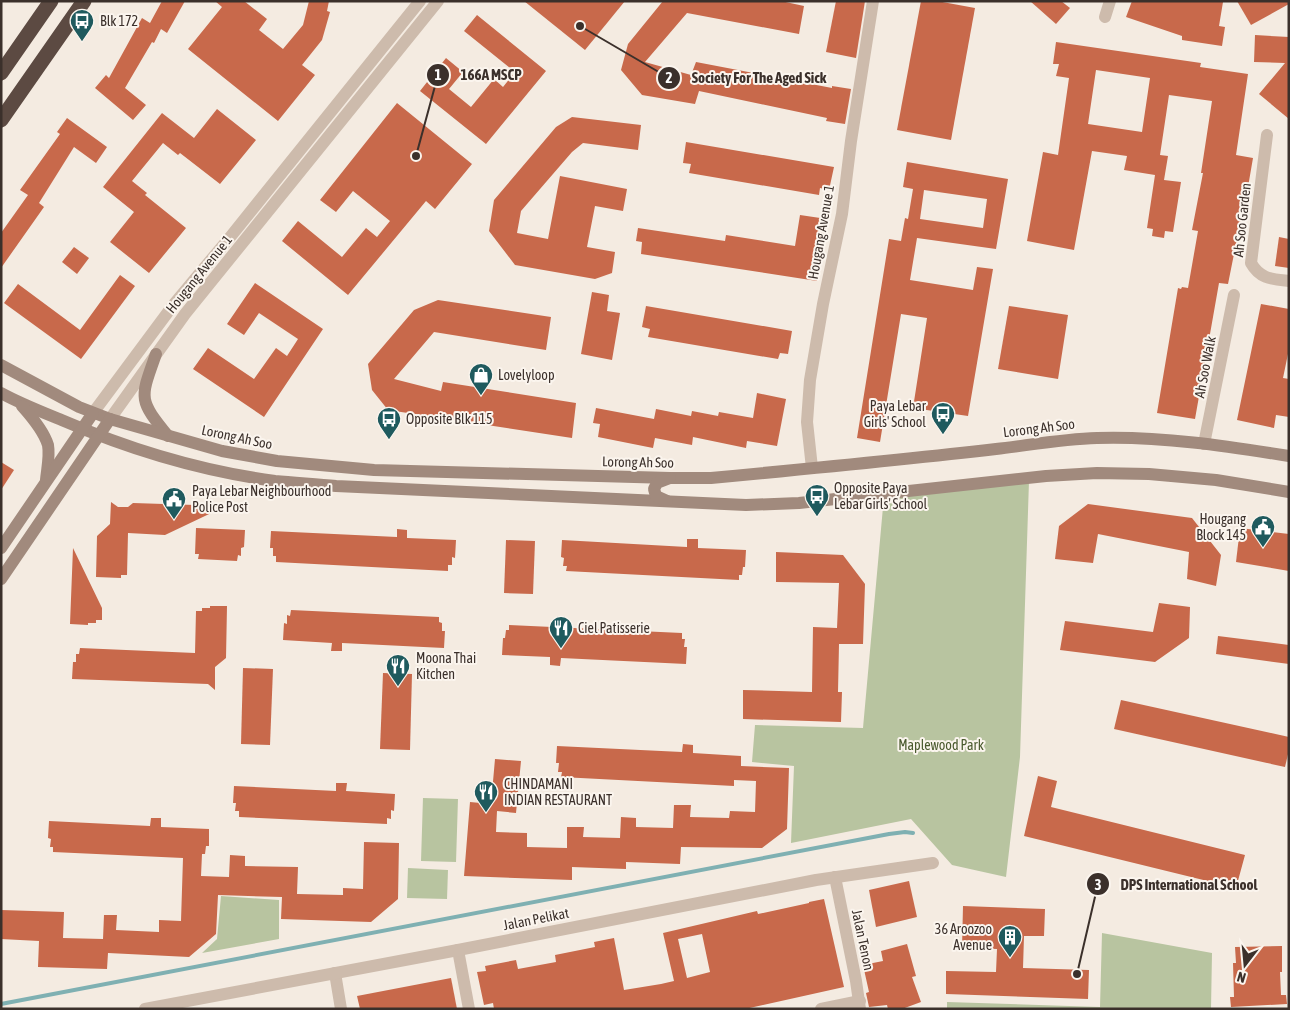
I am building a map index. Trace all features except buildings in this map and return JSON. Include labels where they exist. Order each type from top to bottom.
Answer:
[{"type":"highway","points":[[1,72],[51,1]]},
{"type":"highway","points":[[1,120],[84,1]]},
{"type":"main road","points":[[156,354],[143,395],[146,407],[168,436]]},
{"type":"main road","name":"Lorong Ah Soo","points":[[1,365],[79,407],[110,419],[222,451],[277,461],[340,468],[711,478],[995,449],[1058,440],[1099,438],[1153,439],[1289,456]]},
{"type":"main road","points":[[1,393],[21,404],[99,436],[168,459],[276,481],[671,503],[746,505],[799,503],[1046,476],[1097,473],[1150,474],[1216,480],[1289,492]]},
{"type":"main road","points":[[21,404],[33,418],[48,444],[46,484]]},
{"type":"main road","name":"Hougang Avenue 1","points":[[1,548],[93,412]]},
{"type":"main road","name":"Hougang Avenue 1","points":[[1,579],[110,419]]},
{"type":"main road","points":[[670,478],[657,483],[654,492],[658,498],[671,503]]},
{"type":"street","name":"Hougang Avenue 1","points":[[93,412],[174,304],[420,1]]},
{"type":"street","name":"Hougang Avenue 1","points":[[110,419],[185,314],[438,1]]},
{"type":"street","name":"Hougang Avenue 1","points":[[812,468],[808,422],[810,380],[823,304],[842,214],[852,134],[873,1]]},
{"type":"street","points":[[1105,16],[1110,1]]},
{"type":"street","name":"Ah Soo Garden","points":[[1267,135],[1251,263],[1256,272],[1267,278],[1289,281]]},
{"type":"street","name":"Ah Soo Walk","points":[[1204,444],[1234,295]]},
{"type":"street","name":"Jalan Pelikat","points":[[145,1009],[835,877],[933,863]]},
{"type":"street","name":"Jalan Tenon","points":[[835,877],[860,1005]]},
{"type":"street","points":[[458,950],[469,1009]]},
{"type":"street","points":[[335,973],[341,1009]]},
{"type":"street","points":[[821,1009],[860,1005]]},
{"type":"green space","name":"Maplewood Park","points":[[1029,481],[1020,757],[1006,877],[952,865],[911,819],[791,843],[794,766],[752,762],[755,725],[863,728],[884,496]]},
{"type":"green space","points":[[423,798],[458,799],[456,862],[421,861]]},
{"type":"green space","points":[[408,868],[448,870],[447,899],[407,898]]},
{"type":"green space","points":[[221,896],[279,900],[279,939],[202,953],[217,939]]},
{"type":"green space","points":[[1102,933],[1212,953],[1211,1009],[947,1009],[947,1002],[1100,1007]]},
{"type":"waterway","points":[[1,1004],[889,834],[913,833]]},
{"type":"place","name":"Society For The Aged Sick","points":[[580,26]]},
{"type":"place","name":"Blk 172","points":[[82,42]]},
{"type":"place","name":"166A MSCP","points":[[416,156]]},
{"type":"place","name":"Lovelyloop","points":[[481,396]]},
{"type":"place","name":"Paya Lebar Girls' School","points":[[943,435]]},
{"type":"place","name":"Opposite Blk 115","points":[[389,440]]},
{"type":"place","name":"Opposite Paya Lebar Girls' School","points":[[817,517]]},
{"type":"place","name":"Paya Lebar Neighbourhood Police Post","points":[[174,520]]},
{"type":"place","name":"Hougang Block 145","points":[[1263,548]]},
{"type":"place","name":"Ciel Patisserie","points":[[561,649]]},
{"type":"place","name":"Moona Thai Kitchen","points":[[398,687]]},
{"type":"place","name":"CHINDAMANI INDIAN RESTAURANT","points":[[486,813]]},
{"type":"place","name":"36 Aroozoo Avenue","points":[[1010,958]]},
{"type":"place","name":"DPS International School","points":[[1077,974]]}]
